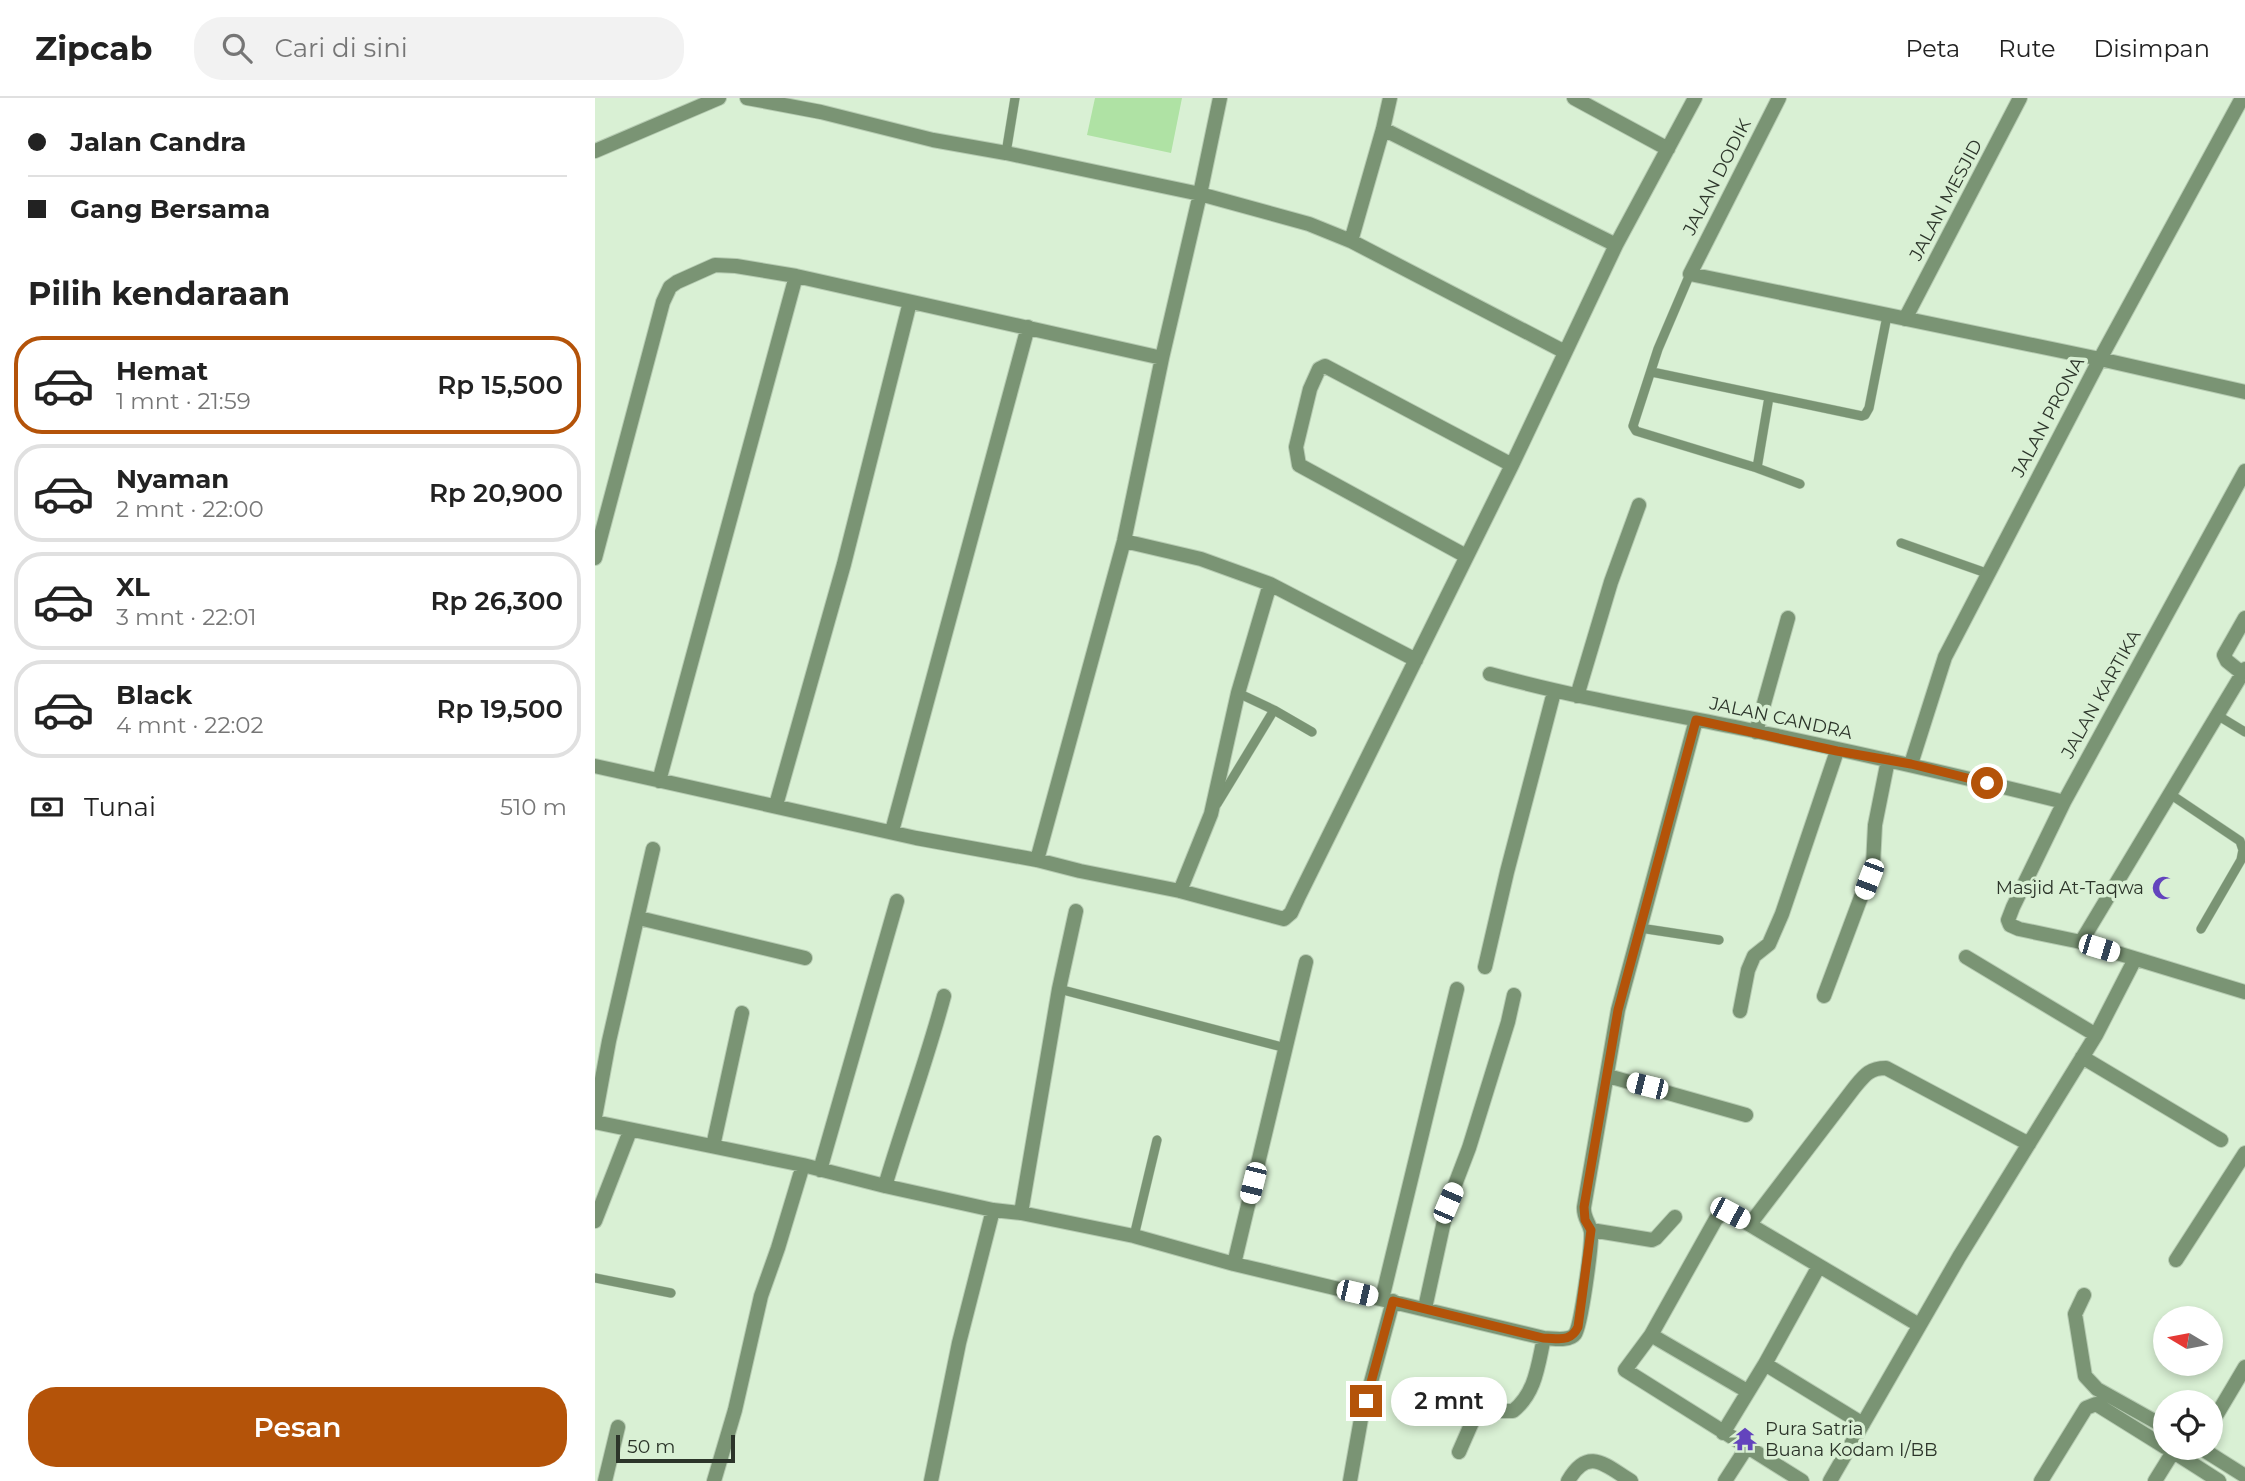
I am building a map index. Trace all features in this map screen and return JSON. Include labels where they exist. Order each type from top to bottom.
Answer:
[{"type":"street","points":[[595,151],[719,98]]},
{"type":"street","points":[[747,98],[821,112],[933,140],[1200,194],[1309,223],[1351,241],[1565,352]]},
{"type":"street","points":[[1037,860],[1073,720],[1124,541],[1220,98]]},
{"type":"street","points":[[1351,241],[1390,98]]},
{"type":"street","points":[[1574,98],[1668,149]]},
{"type":"street","points":[[595,766],[916,838],[1037,860],[1181,891],[1284,919],[1291,913],[1416,660],[1616,245],[1695,98]]},
{"type":"street","name":"JALAN DODIK","points":[[1690,274],[1779,98]]},
{"type":"street","name":"JALAN MESJID","points":[[1905,319],[2020,98]]},
{"type":"street","name":"JALAN PRONA","points":[[1911,764],[1945,657],[2242,98]]},
{"type":"street","points":[[1383,129],[1616,245]]},
{"type":"street","points":[[595,558],[653,337],[670,287],[715,265],[796,276],[1162,358]]},
{"type":"street","points":[[1690,274],[2101,359],[2245,392]]},
{"type":"street","points":[[659,781],[796,276]]},
{"type":"street","points":[[776,805],[844,564],[910,302]]},
{"type":"street","points":[[892,831],[1028,327]]},
{"type":"street","points":[[1466,556],[1299,466],[1296,447],[1310,389],[1319,369],[1325,366],[1512,465]]},
{"type":"street","name":"JALAN KARTIKA","points":[[2081,942],[2013,927],[2008,920],[2064,802],[2245,471]]},
{"type":"street","points":[[1577,696],[1611,582],[1639,505]]},
{"type":"street","points":[[1124,541],[1201,559],[1270,584],[1416,660]]},
{"type":"street","points":[[1181,891],[1211,814],[1238,692],[1270,584]]},
{"type":"street","points":[[1755,732],[1788,618]]},
{"type":"street","points":[[2245,618],[2224,655],[2227,661],[2244,671],[2081,942],[2245,992]]},
{"type":"street","name":"JALAN CANDRA","points":[[1490,674],[1554,692],[1911,764],[2064,802]]},
{"type":"street","points":[[1485,967],[1554,692]]},
{"type":"street","points":[[595,1122],[803,1164],[993,1210],[1021,1213],[1134,1236],[1234,1264],[1543,1338],[1568,1339],[1574,1336],[1578,1327],[1591,1230],[1585,1220],[1584,1207],[1618,1010],[1696,720]]},
{"type":"street","points":[[1740,1011],[1748,970],[1754,956],[1769,944],[1782,914],[1837,751]]},
{"type":"street","points":[[1824,996],[1873,865],[1875,825],[1888,760]]},
{"type":"street","points":[[595,1117],[609,1041],[653,849]]},
{"type":"street","points":[[820,1170],[897,901]]},
{"type":"street","points":[[1021,1213],[1059,989],[1076,911]]},
{"type":"street","points":[[639,918],[805,958]]},
{"type":"street","points":[[1966,957],[2096,1035]]},
{"type":"street","points":[[1830,1481],[1919,1325],[2096,1035],[2135,959]]},
{"type":"street","points":[[1234,1264],[1306,962]]},
{"type":"street","points":[[1350,1481],[1361,1419],[1457,989]]},
{"type":"street","points":[[1425,1308],[1448,1203],[1469,1148],[1514,995]]},
{"type":"street","points":[[885,1186],[944,996]]},
{"type":"street","points":[[713,1146],[742,1013]]},
{"type":"street","points":[[2082,1057],[2221,1140]]},
{"type":"street","points":[[1750,1224],[1854,1088],[1869,1071],[1877,1068],[1886,1068],[2029,1144]]},
{"type":"street","points":[[1608,1076],[1746,1115]]},
{"type":"street","points":[[595,1221],[631,1131]]},
{"type":"street","points":[[2176,1260],[2245,1153]]},
{"type":"street","points":[[714,1481],[735,1410],[761,1296],[803,1164]]},
{"type":"street","points":[[931,1481],[959,1343],[993,1210]]},
{"type":"street","points":[[1802,1481],[1625,1370],[1650,1335],[1716,1219],[1724,1213],[1730,1213],[1919,1325]]},
{"type":"street","points":[[1591,1230],[1652,1240],[1675,1217]]},
{"type":"street","points":[[1723,1433],[1819,1266]]},
{"type":"street","points":[[2084,1295],[2075,1314],[2085,1376],[2097,1389],[2153,1420]]},
{"type":"street","points":[[1650,1335],[1747,1391]]},
{"type":"street","points":[[1459,1452],[1477,1411],[1513,1411],[1527,1398],[1533,1387],[1543,1338]]},
{"type":"street","points":[[1765,1364],[1863,1424]]},
{"type":"street","points":[[2223,1404],[2245,1367]]},
{"type":"street","points":[[2046,1479],[2086,1408],[2092,1404],[2153,1440]]},
{"type":"street","points":[[605,1481],[618,1427]]},
{"type":"street","points":[[1725,1481],[1747,1447]]},
{"type":"street","points":[[2155,1481],[2164,1460]]},
{"type":"street","points":[[2186,1460],[2219,1481]]},
{"type":"street","points":[[2220,1460],[2245,1476]]},
{"type":"street","points":[[1568,1481],[1579,1465],[1592,1461],[1599,1461],[1631,1481]]},
{"type":"lane","points":[[1006,153],[1015,98]]},
{"type":"lane","points":[[1690,274],[1658,349],[1633,426],[1636,431],[1800,484]]},
{"type":"lane","points":[[1652,372],[1859,416],[1865,415],[1869,408],[1887,316]]},
{"type":"lane","points":[[1757,468],[1769,397]]},
{"type":"lane","points":[[1901,543],[1989,574]]},
{"type":"lane","points":[[1238,692],[1312,732]]},
{"type":"lane","points":[[1211,814],[1274,710]]},
{"type":"lane","points":[[2217,715],[2245,732]]},
{"type":"lane","points":[[2170,794],[2240,841],[2242,846],[2241,860],[2201,929]]},
{"type":"lane","points":[[1640,928],[1719,940]]},
{"type":"lane","points":[[1059,989],[1286,1048]]},
{"type":"lane","points":[[1134,1236],[1157,1140]]},
{"type":"lane","points":[[595,1278],[671,1293]]},
{"type":"green space","points":[[1095,98],[1182,98],[1171,153],[1087,135]]},
{"type":"place","name":"Masjid At-Taqwa","points":[[2164,888]]},
{"type":"place","name":"Pura Satria Buana Kodam I/BB","points":[[1745,1439]]},
{"type":"route","points":[[1366,1401],[1393,1301],[1543,1338],[1568,1339],[1574,1336],[1578,1327],[1587,1272],[1591,1230],[1583,1213],[1618,1010],[1696,720],[1837,751],[1911,764],[1987,783]]}]
